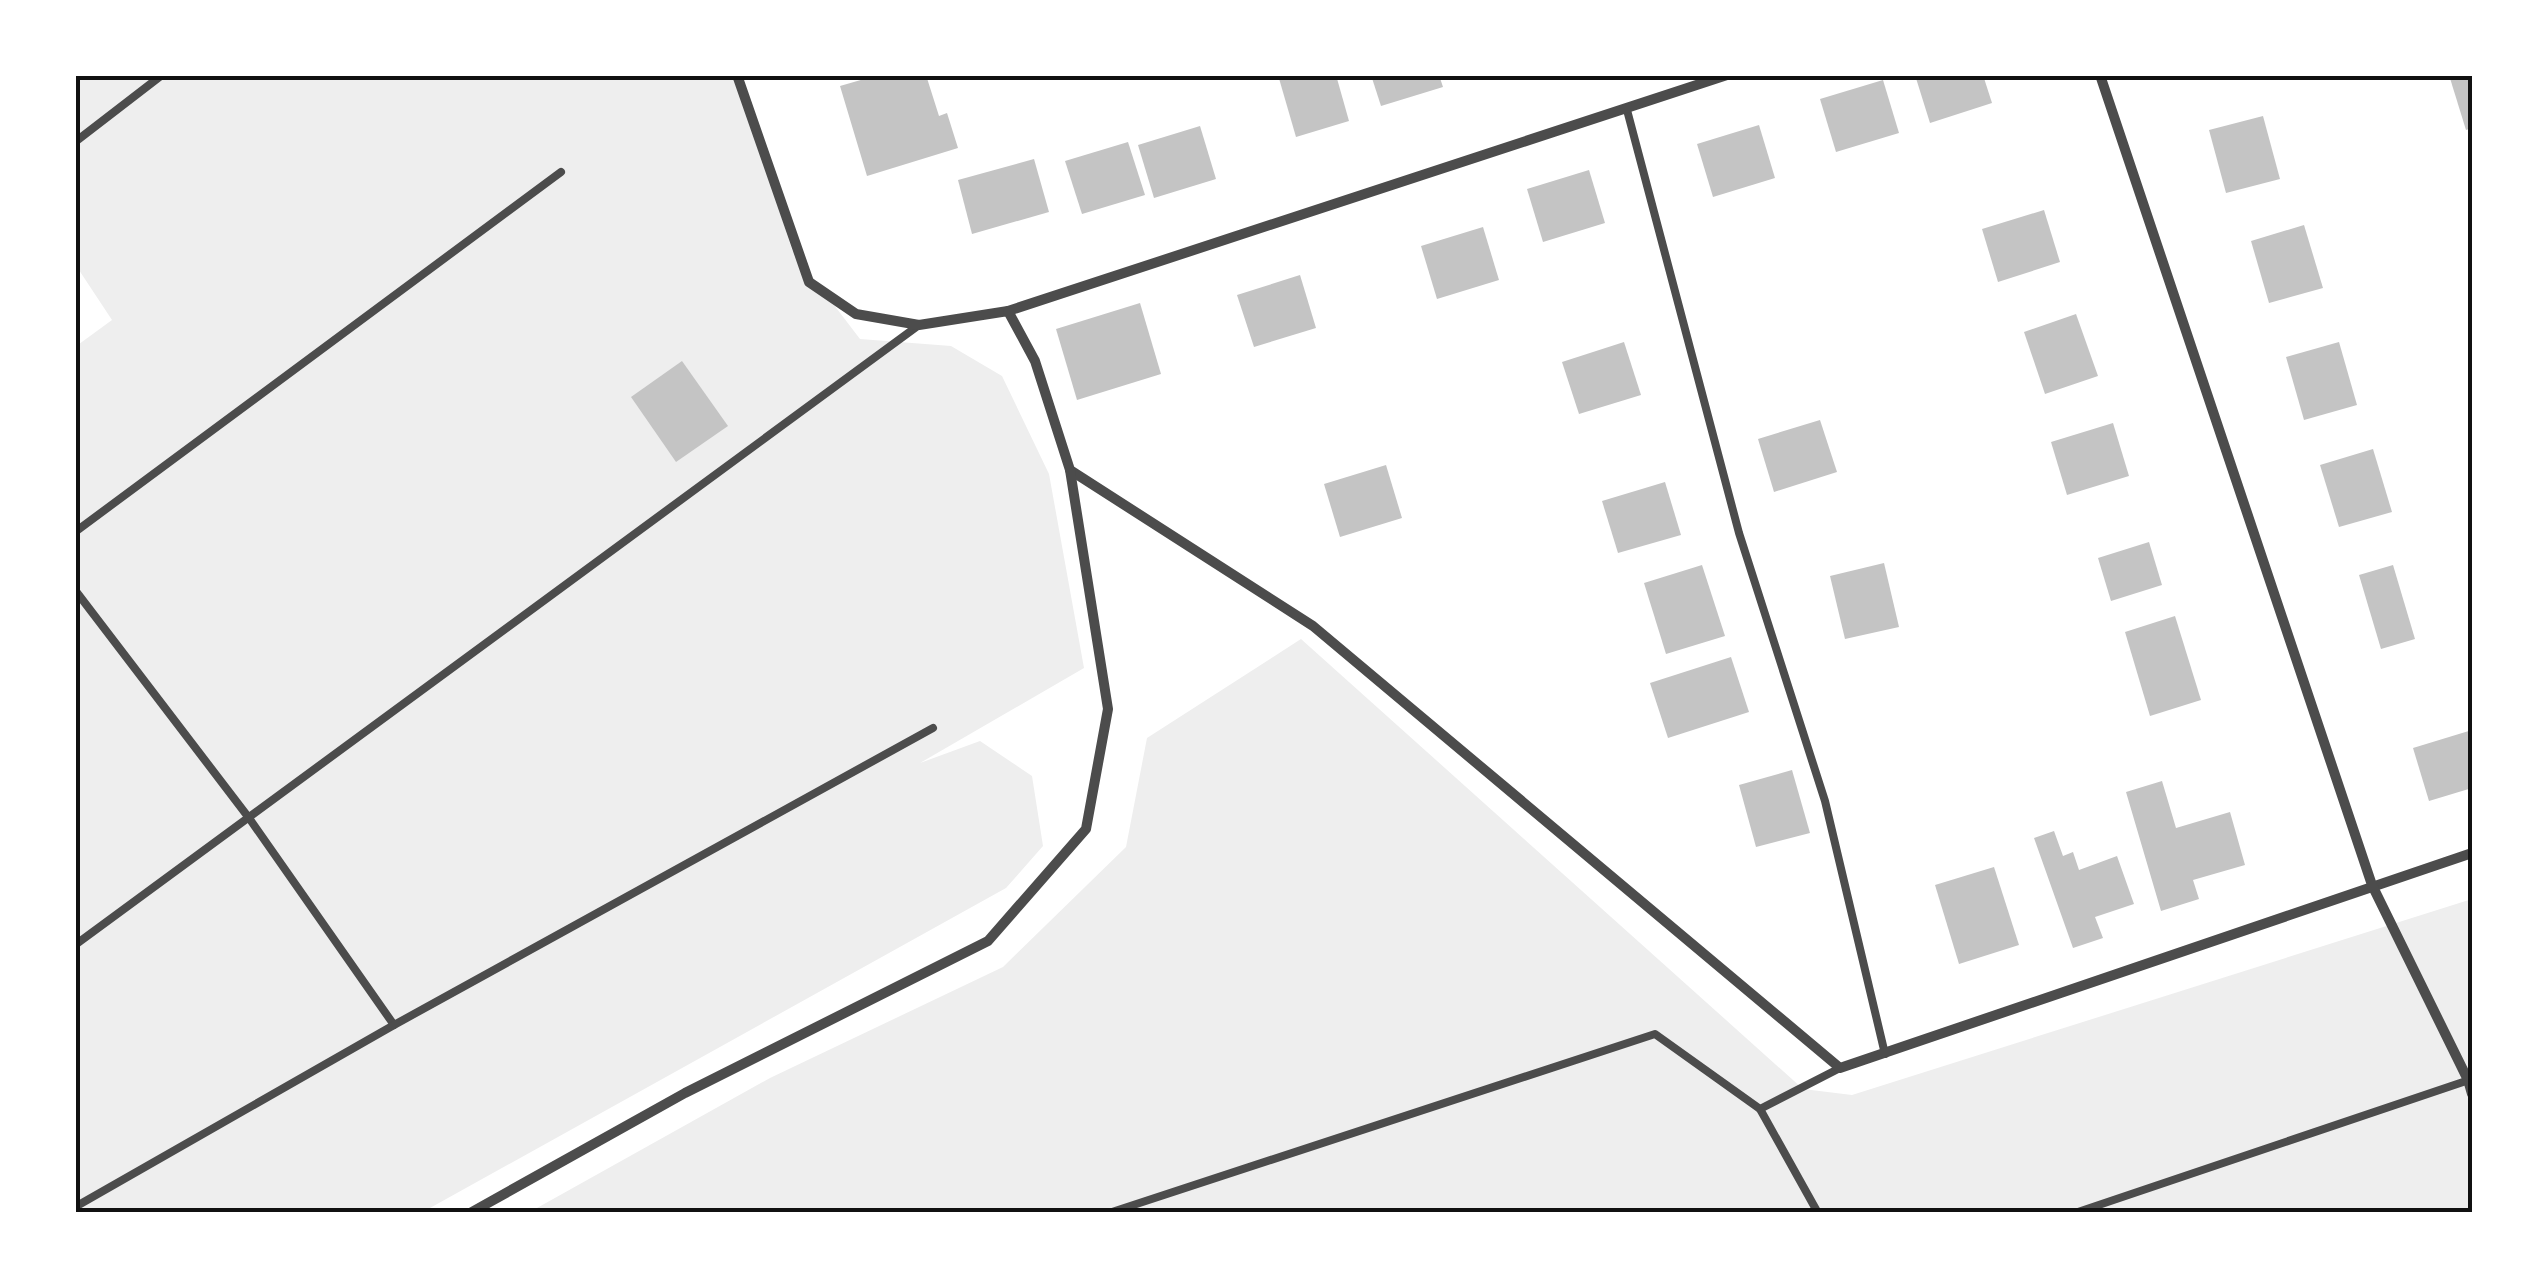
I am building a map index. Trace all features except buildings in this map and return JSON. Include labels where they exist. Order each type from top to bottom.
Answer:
[{"type":"street","points":[[737,75],[809,282],[856,314],[919,325],[1008,312],[1727,75]]},
{"type":"street","points":[[2100,75],[2372,886],[2470,1079],[2472,1094]]},
{"type":"street","points":[[470,1213],[685,1093],[988,940],[1086,829],[1108,709],[1070,470],[1035,361],[1008,312]]},
{"type":"street","points":[[1070,470],[1313,626],[1840,1068],[2472,853]]},
{"type":"lane","points":[[75,142],[162,75]]},
{"type":"lane","points":[[1627,110],[1739,533],[1824,801],[1885,1054]]},
{"type":"lane","points":[[75,532],[561,172]]},
{"type":"lane","points":[[75,945],[919,325]]},
{"type":"lane","points":[[75,590],[249,818],[394,1025]]},
{"type":"lane","points":[[75,1207],[394,1025],[933,728]]},
{"type":"lane","points":[[1109,1213],[1655,1034],[1760,1110],[1818,1213]]},
{"type":"lane","points":[[1760,1110],[1840,1068]]},
{"type":"lane","points":[[2075,1213],[2470,1079]]},
{"type":"shaded area","points":[[75,75],[736,75],[792,250],[860,339],[951,346],[1002,376],[1049,474],[1084,668],[920,763],[980,741],[1032,776],[1043,846],[1006,888],[421,1213],[75,1213],[75,347],[112,320],[75,264]]},
{"type":"shaded area","points":[[1301,639],[1803,1089],[1852,1095],[2472,899],[2472,1213],[528,1213],[770,1078],[1003,967],[1126,847],[1147,738]]}]
